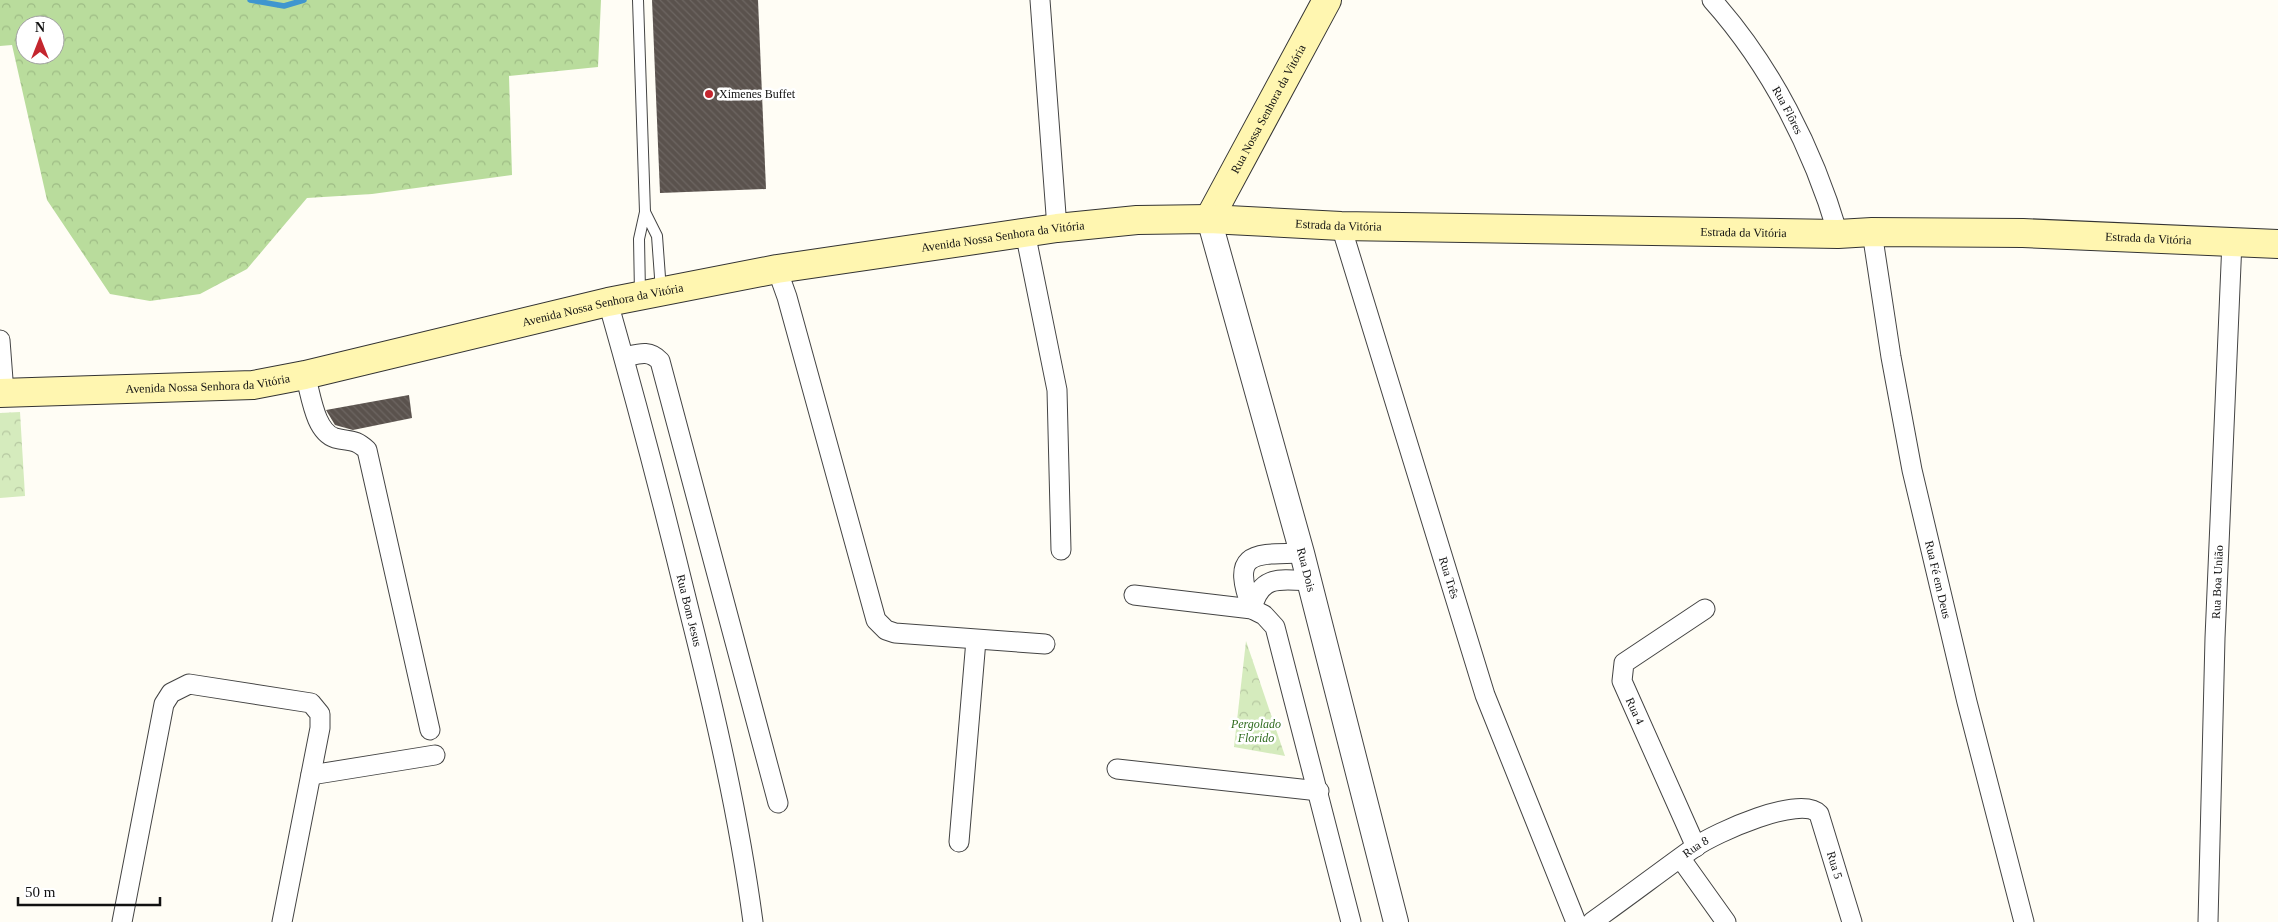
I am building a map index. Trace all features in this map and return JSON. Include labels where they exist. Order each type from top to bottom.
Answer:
[{"type":"main road","name":"Rua Nossa Senhora da Vitória","points":[[1209,219],[1228,188],[1327,0]]},
{"type":"main road","points":[[1228,188],[1233,210],[1244,222]]},
{"type":"main road","name":"Avenida Nossa Senhora da Vitória","points":[[2,393],[253,385],[305,375],[608,302],[777,269],[1057,228],[1144,219],[1209,219]]},
{"type":"main road","name":"Estrada da Vitória","points":[[1209,219],[1341,226],[1838,234],[1872,232],[2022,233],[2278,244]]},
{"type":"street","points":[[1040,0],[1057,228]]},
{"type":"street","name":"Rua Flôres","points":[[1712,0],[1744,39],[1796,125],[1826,192],[1838,234]]},
{"type":"street","name":"Rua Dois","points":[[1209,219],[1302,553],[1396,922]]},
{"type":"street","name":"Rua Três","points":[[1341,226],[1485,696],[1576,922]]},
{"type":"street","points":[[1024,232],[1057,390],[1061,550]]},
{"type":"street","name":"Rua Fé em Deus","points":[[1872,232],[1891,357],[1912,470],[1967,702],[2024,922]]},
{"type":"street","name":"Rua Boa União","points":[[2208,922],[2215,638],[2232,242]]},
{"type":"street","points":[[777,269],[787,297],[876,620],[886,630],[895,633],[1045,644]]},
{"type":"street","name":"Rua Bom Jesus","points":[[608,302],[624,357],[710,694],[742,842],[753,922]]},
{"type":"street","points":[[0,340],[2,393]]},
{"type":"street","points":[[624,357],[644,352],[654,354],[660,361],[778,803]]},
{"type":"street","points":[[305,375],[320,426],[334,437],[358,442],[367,450],[430,730]]},
{"type":"street","points":[[1252,609],[1243,573],[1248,560],[1256,554],[1302,553]]},
{"type":"street","points":[[1252,609],[1257,593],[1268,583],[1284,579],[1308,581]]},
{"type":"street","points":[[1134,596],[1252,609],[1270,621],[1279,635],[1351,922]]},
{"type":"street","name":"Rua 4","points":[[1696,847],[1622,681],[1622,669],[1624,663],[1706,609]]},
{"type":"street","points":[[960,842],[976,640]]},
{"type":"street","points":[[122,922],[164,704],[171,693],[189,684],[311,703],[320,714],[320,728],[282,922]]},
{"type":"street","points":[[311,775],[435,756]]},
{"type":"street","points":[[1116,769],[1319,791]]},
{"type":"street","name":"Rua 8","points":[[1592,922],[1696,847],[1740,825],[1779,811],[1804,807],[1814,809]]},
{"type":"street","name":"Rua 5","points":[[1814,809],[1819,814],[1852,922]]},
{"type":"street","points":[[1681,859],[1726,922]]},
{"type":"lane","points":[[638,0],[645,212],[639,239],[651,294]]},
{"type":"lane","points":[[645,212],[657,236],[651,294]]},
{"type":"green space","points":[[0,0],[601,0],[598,67],[509,76],[512,175],[372,194],[307,198],[247,269],[200,294],[150,301],[110,294],[47,200],[17,65],[65,65],[65,15],[15,15],[15,58],[12,45],[0,46]]},
{"type":"green space","points":[[20,412],[25,496],[0,498],[0,413]]},
{"type":"green space","name":"Pergolado Florido","points":[[1246,641],[1285,756],[1234,747]]},
{"type":"building","name":"Ximenes Buffet","points":[[652,0],[758,0],[766,189],[660,193]]},
{"type":"building","points":[[409,395],[412,418],[353,430],[335,425],[326,410]]},
{"type":"waterway","points":[[250,0],[284,6],[304,0]]},
{"type":"place","name":"Ximenes Buffet","points":[[709,94]]}]
